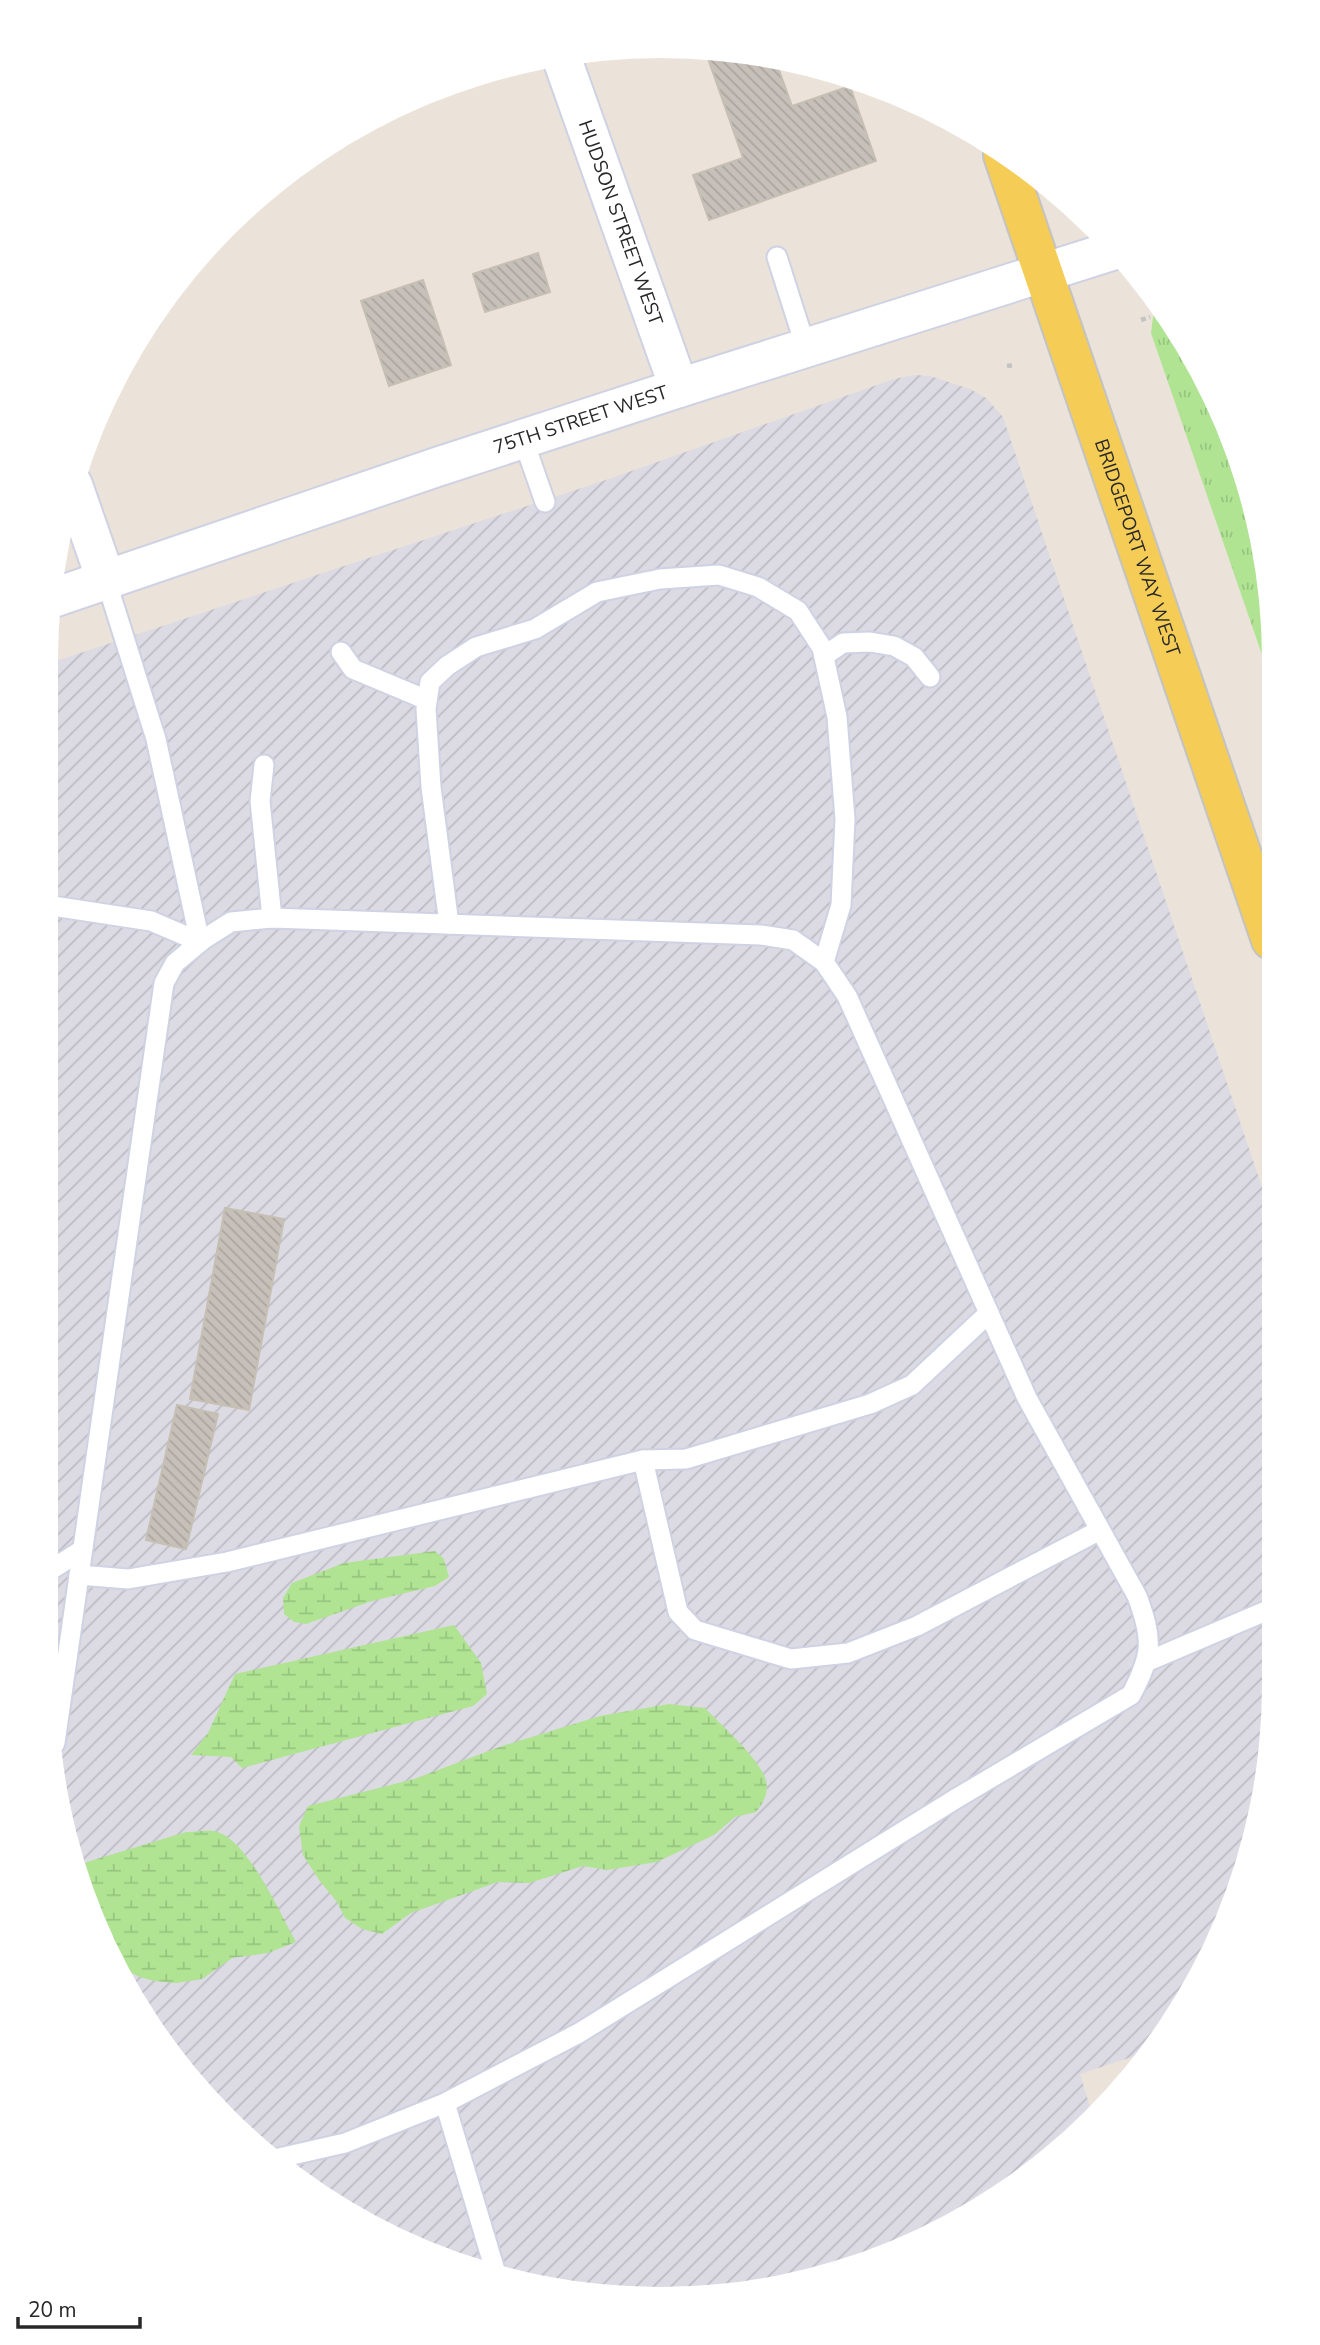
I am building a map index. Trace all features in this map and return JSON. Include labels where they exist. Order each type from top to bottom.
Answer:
[{"type":"main road","name":"BRIDGEPORT WAY WEST","points":[[1008,168],[1262,916]]},
{"type":"street","name":"HUDSON STREET WEST","points":[[564,66],[679,388]]},
{"type":"street","name":"75TH STREET WEST","points":[[62,595],[523,439],[1104,254]]},
{"type":"street","points":[[79,502],[106,580]]},
{"type":"lane","points":[[777,257],[806,348]]},
{"type":"lane","points":[[523,439],[545,502]]},
{"type":"lane","points":[[449,925],[431,787],[427,701],[430,682],[447,666],[476,646],[536,629],[597,592],[660,579],[719,575],[758,587],[798,611],[822,648],[837,717],[845,819],[841,905],[824,962]]},
{"type":"lane","points":[[106,580],[156,739],[200,942]]},
{"type":"lane","points":[[824,656],[843,643],[870,642],[894,646],[915,657],[930,677]]},
{"type":"lane","points":[[341,652],[354,669],[427,701]]},
{"type":"lane","points":[[264,765],[260,801],[272,918]]},
{"type":"lane","points":[[58,907],[150,921],[200,942]]},
{"type":"lane","points":[[59,1716],[164,983],[175,963],[200,942],[231,922],[272,918],[761,935],[793,940],[824,962],[847,996],[1027,1398],[1137,1596],[1148,1626],[1149,1646],[1144,1671],[1132,1695],[957,1798],[579,2033],[445,2103],[345,2143],[285,2157]]},
{"type":"lane","points":[[79,1575],[128,1579],[227,1562],[643,1460],[686,1459],[870,1404],[912,1385],[989,1313]]},
{"type":"lane","points":[[643,1460],[678,1612],[695,1630],[791,1659],[848,1653],[917,1626],[1100,1530]]},
{"type":"lane","points":[[58,1565],[82,1550]]},
{"type":"lane","points":[[1146,1662],[1262,1613]]},
{"type":"lane","points":[[445,2103],[493,2264]]},
{"type":"path","points":[[1141,320],[1150,317]]},
{"type":"shaded area","points":[[915,375],[930,376],[970,389],[986,398],[1003,417],[1262,1187],[1262,1685],[1261,1724],[1251,1802],[1242,1841],[1216,1915],[1182,1986],[1161,2020],[1135,2056],[1080,2074],[1090,2107],[1057,2138],[995,2186],[961,2207],[890,2241],[816,2267],[777,2276],[699,2286],[660,2287],[621,2286],[543,2276],[466,2255],[359,2207],[293,2163],[234,2111],[182,2052],[138,1986],[104,1915],[78,1841],[63,1764],[58,1685],[58,660],[606,480],[894,379]]},
{"type":"green space","points":[[1153,314],[1182,359],[1200,394],[1230,466],[1251,543],[1261,621],[1262,654],[1151,333]]},
{"type":"green space","points":[[435,1551],[444,1559],[449,1577],[435,1586],[372,1601],[306,1624],[294,1622],[284,1614],[283,1598],[292,1583],[344,1563]]},
{"type":"green space","points":[[454,1625],[481,1663],[487,1694],[473,1706],[242,1768],[231,1757],[191,1755],[208,1733],[235,1674]]},
{"type":"green space","points":[[669,1704],[705,1708],[757,1763],[766,1781],[767,1790],[756,1812],[735,1817],[714,1835],[657,1862],[607,1870],[583,1866],[529,1883],[498,1882],[411,1913],[382,1934],[362,1929],[345,1918],[337,1902],[303,1855],[299,1826],[308,1806],[414,1779],[502,1746],[600,1716]]},
{"type":"green space","points":[[186,1832],[218,1832],[230,1839],[252,1864],[296,1942],[268,1953],[232,1958],[202,1979],[176,1983],[137,1976],[131,1972],[104,1915],[90,1879],[85,1863]]},
{"type":"building","points":[[709,60],[779,69],[792,106],[846,87],[851,89],[876,161],[709,220],[693,175],[743,158]]},
{"type":"building","points":[[538,253],[550,292],[485,312],[473,274]]},
{"type":"building","points":[[423,280],[451,365],[389,386],[361,301]]},
{"type":"building","points":[[225,1208],[284,1219],[249,1410],[190,1399]]},
{"type":"building","points":[[177,1405],[218,1414],[186,1549],[146,1540]]}]
